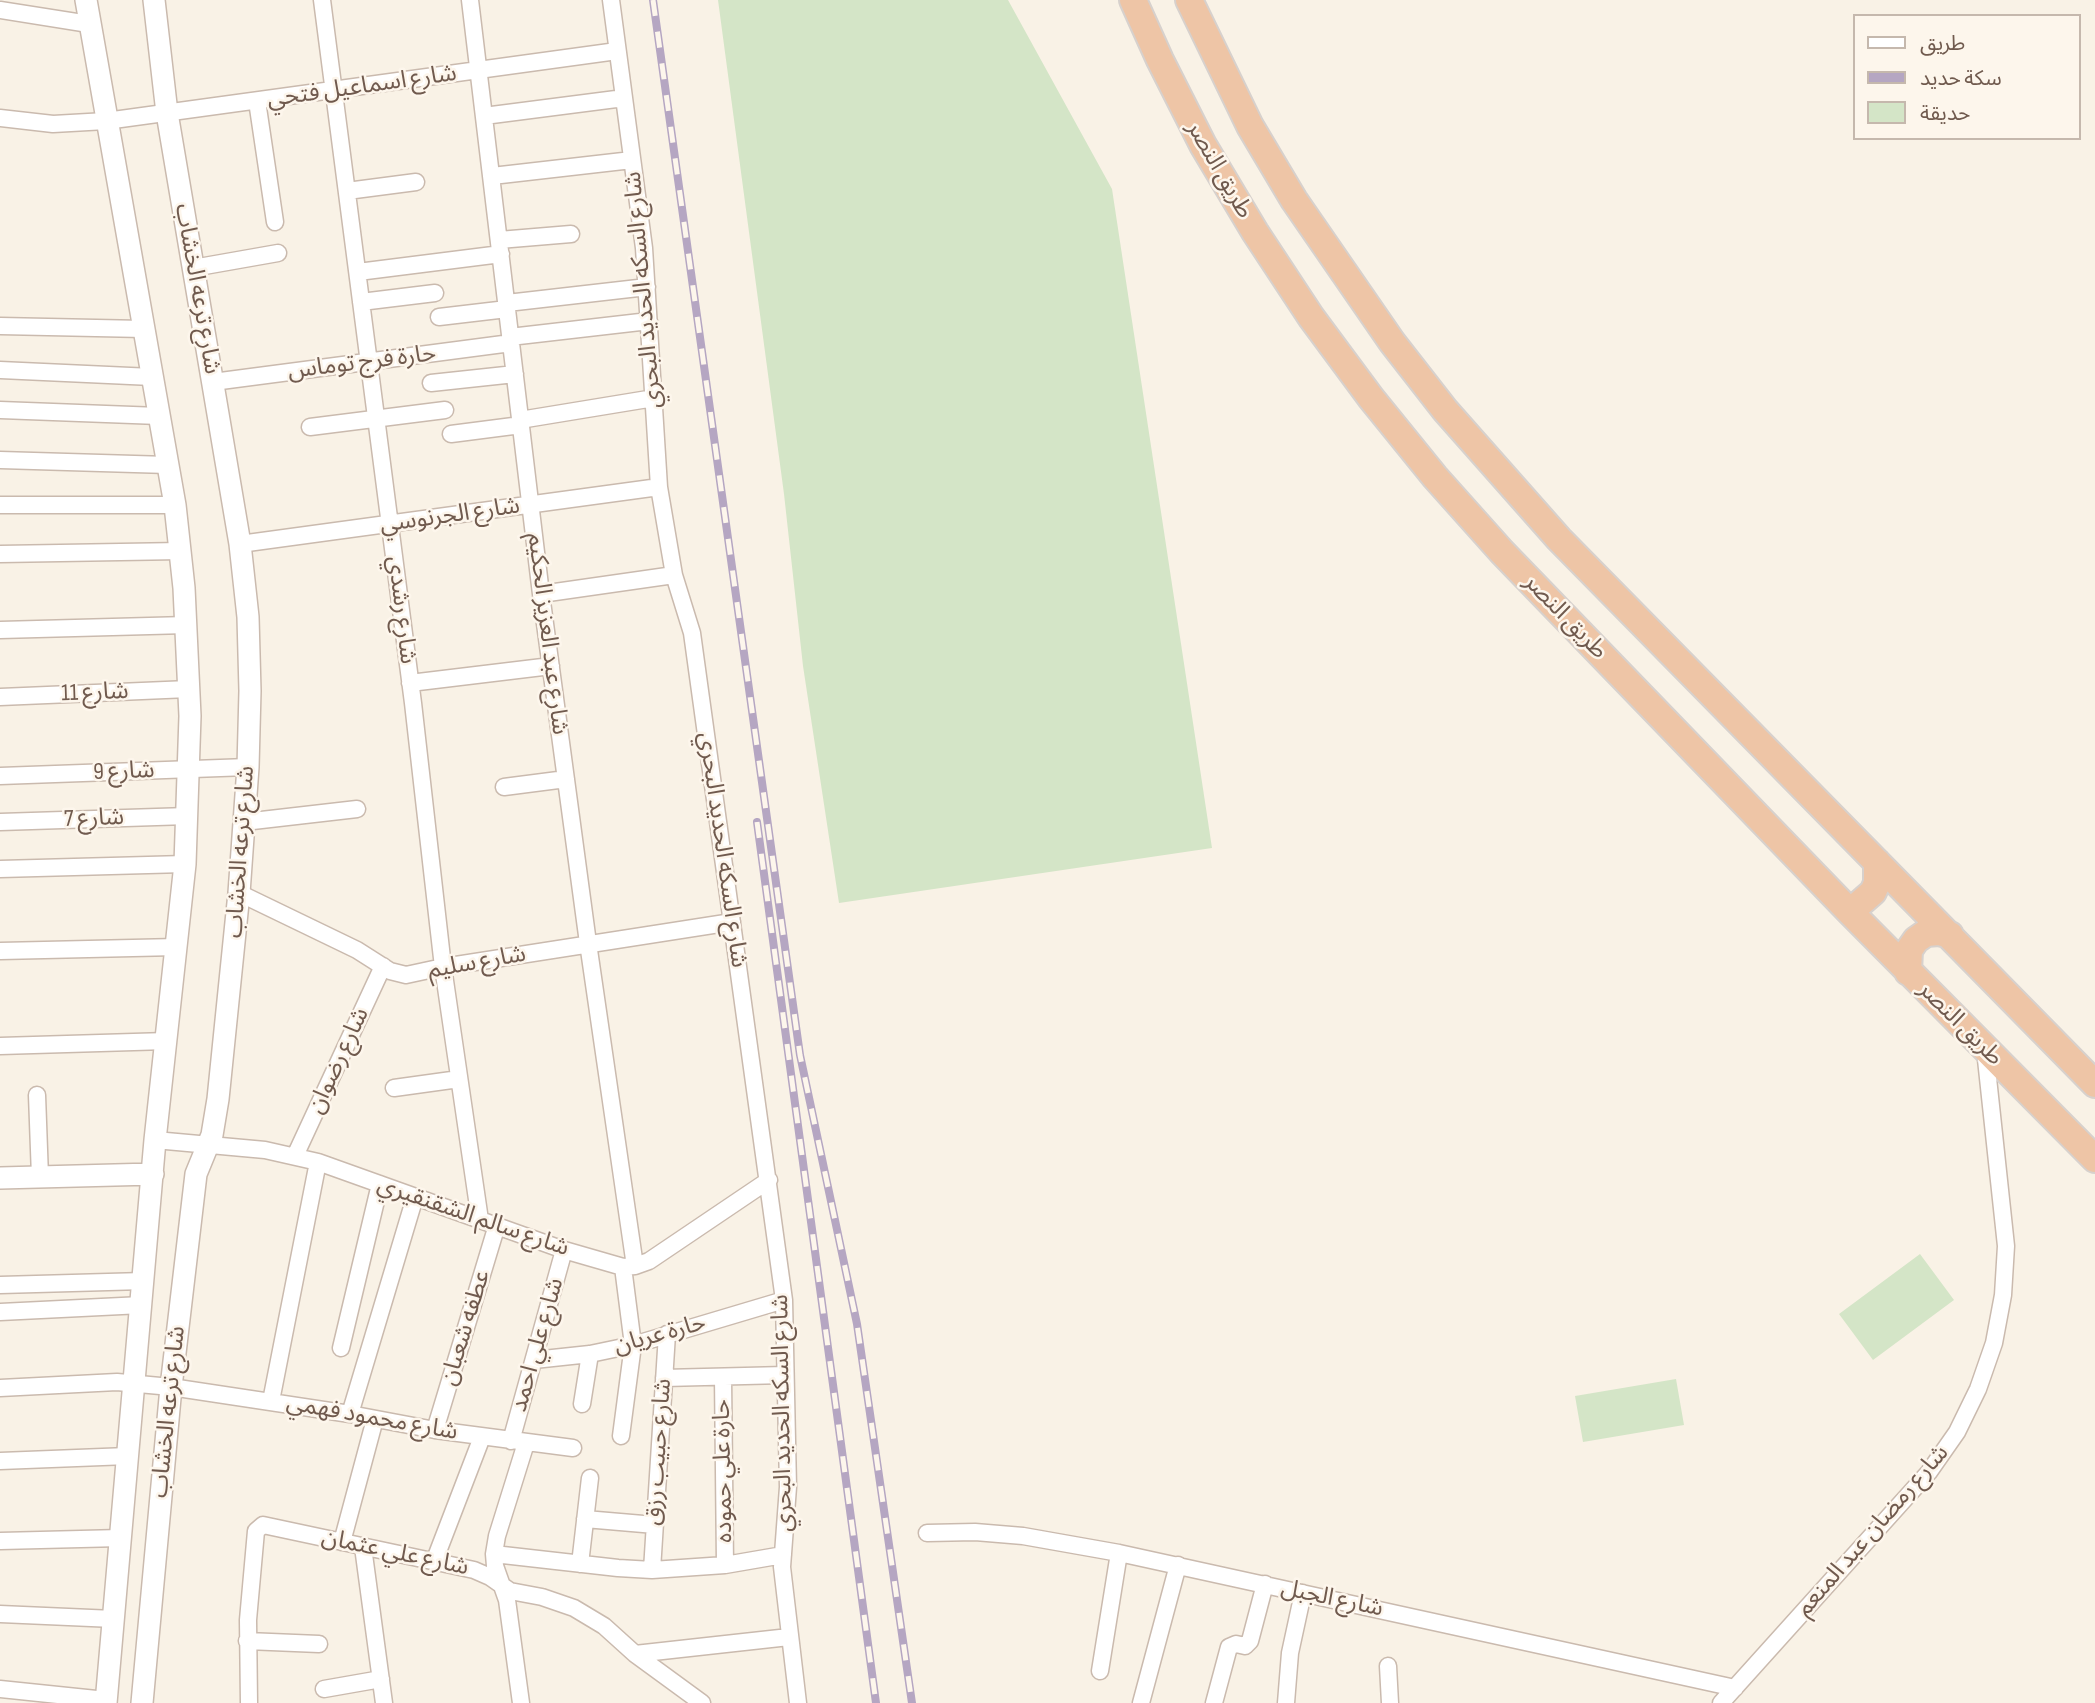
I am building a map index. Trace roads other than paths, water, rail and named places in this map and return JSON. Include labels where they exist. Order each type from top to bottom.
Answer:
[{"type":"highway","name":"طريق النصر","points":[[1133,0],[1203,145],[1255,232],[1311,317],[1371,398],[1435,477],[1502,552],[1908,972],[2095,1159]]},
{"type":"highway","name":"طريق النصر","points":[[1189,0],[1250,126],[1294,200],[1370,312],[1445,410],[1559,539],[2095,1084]]},
{"type":"highway","points":[[1850,912],[1873,892],[1877,883],[1877,862]]},
{"type":"highway","points":[[1908,972],[1909,950],[1916,940],[1926,933],[1950,935]]},
{"type":"street","name":"شارع ترعه الخشاب","points":[[86,0],[175,505],[187,625],[190,770],[185,864],[155,1140],[106,1701]]},
{"type":"street","name":"شارع ترعه الخشاب","points":[[142,1703],[171,1387],[196,1174],[208,1144],[218,1099],[239,893],[248,767],[250,691],[248,617],[240,544],[167,113],[155,0]]},
{"type":"street","name":"شارع رشدي","points":[[322,0],[411,683],[443,967],[480,1220]]},
{"type":"street","name":"شارع عبد العزيز الحكيم","points":[[470,0],[541,594],[629,1266],[632,1345],[621,1436]]},
{"type":"street","name":"شارع السكه الحديد البحري","points":[[611,0],[647,287],[659,487],[674,575],[692,633],[784,1300],[788,1487],[783,1582],[798,1703]]},
{"type":"street","points":[[0,10],[89,24]]},
{"type":"street","name":"شارع اسماعيل فتحي","points":[[0,118],[53,124],[106,121],[617,51]]},
{"type":"street","points":[[484,116],[624,98]]},
{"type":"street","points":[[257,101],[275,222]]},
{"type":"street","points":[[492,176],[632,160]]},
{"type":"street","points":[[347,191],[416,182]]},
{"type":"street","points":[[358,272],[571,234]]},
{"type":"street","points":[[192,268],[278,253]]},
{"type":"street","points":[[439,317],[647,287]]},
{"type":"street","points":[[361,302],[435,293]]},
{"type":"street","name":"حارة فرج توماس","points":[[213,382],[369,363],[649,321]]},
{"type":"street","points":[[0,326],[144,329]]},
{"type":"street","points":[[0,370],[152,377]]},
{"type":"street","points":[[431,383],[515,374]]},
{"type":"street","points":[[451,434],[654,397]]},
{"type":"street","points":[[0,410],[159,416]]},
{"type":"street","points":[[310,427],[445,410]]},
{"type":"street","points":[[0,460],[168,465]]},
{"type":"street","name":"شارع الجرنوسي","points":[[240,544],[659,487]]},
{"type":"street","points":[[0,505],[175,505]]},
{"type":"street","points":[[0,554],[181,551]]},
{"type":"street","points":[[541,594],[674,575]]},
{"type":"street","points":[[0,630],[187,625]]},
{"type":"street","points":[[411,683],[551,666]]},
{"type":"street","name":"شارع 11","points":[[0,696],[189,689]]},
{"type":"street","name":"شارع 9","points":[[0,776],[248,767]]},
{"type":"street","points":[[504,787],[566,779]]},
{"type":"street","points":[[244,822],[358,809]]},
{"type":"street","name":"شارع 7","points":[[0,822],[188,816]]},
{"type":"street","points":[[0,869],[185,864]]},
{"type":"street","name":"شارع سليم","points":[[239,893],[357,950],[397,974],[406,975],[588,943],[732,922]]},
{"type":"street","points":[[0,951],[177,947]]},
{"type":"street","name":"شارع رضوان","points":[[295,1156],[383,966]]},
{"type":"street","points":[[0,1046],[167,1041]]},
{"type":"street","name":"شارع رمضان عبد المنعم","points":[[1721,1703],[1929,1472],[1956,1432],[1978,1389],[1994,1343],[2003,1295],[2006,1246],[1985,1048]]},
{"type":"street","points":[[394,1088],[459,1079]]},
{"type":"street","points":[[37,1095],[40,1177]]},
{"type":"street","name":"شارع سالم الشقنقيري","points":[[155,1140],[208,1144],[295,1156],[318,1162],[564,1250],[629,1266]]},
{"type":"street","points":[[271,1401],[318,1162]]},
{"type":"street","points":[[0,1178],[153,1174]]},
{"type":"street","points":[[629,1266],[649,1261],[768,1180]]},
{"type":"street","points":[[341,1348],[380,1184]]},
{"type":"street","points":[[349,1414],[415,1197]]},
{"type":"street","name":"عطفه شعبان","points":[[435,1430],[497,1225]]},
{"type":"street","name":"شارع علي احمد","points":[[494,1554],[534,1360],[564,1250]]},
{"type":"street","points":[[0,1285],[144,1281]]},
{"type":"street","name":"حارة عريان","points":[[534,1360],[590,1354],[632,1345],[784,1300]]},
{"type":"street","points":[[0,1312],[142,1305]]},
{"type":"street","name":"شارع حبيب رزق","points":[[652,1570],[667,1334]]},
{"type":"street","points":[[582,1404],[590,1354]]},
{"type":"street","points":[[664,1378],[785,1374]]},
{"type":"street","name":"حارة علي حموده","points":[[723,1377],[725,1565]]},
{"type":"street","name":"شارع محمود فهمي","points":[[0,1388],[135,1383],[271,1401],[482,1437],[573,1448]]},
{"type":"street","points":[[342,1542],[375,1419]]},
{"type":"street","points":[[434,1562],[482,1437]]},
{"type":"street","points":[[0,1461],[128,1456]]},
{"type":"street","points":[[580,1564],[590,1478]]},
{"type":"street","points":[[585,1519],[655,1525]]},
{"type":"street","name":"شارع علي عثمان","points":[[247,1641],[256,1531],[259,1527],[268,1525],[480,1572],[515,1593],[542,1597],[574,1608],[604,1626],[635,1654],[702,1703]]},
{"type":"street","name":"شارع الجبل","points":[[927,1533],[1023,1535],[1119,1553],[1735,1688]]},
{"type":"street","points":[[0,1541],[121,1538]]},
{"type":"street","points":[[363,1547],[384,1703]]},
{"type":"street","points":[[1100,1671],[1119,1553]]},
{"type":"street","points":[[521,1703],[504,1587],[495,1566],[494,1554],[652,1570],[725,1565],[783,1555]]},
{"type":"street","points":[[1140,1703],[1178,1565]]},
{"type":"street","points":[[1214,1703],[1229,1647],[1236,1644],[1245,1646],[1250,1641],[1265,1584]]},
{"type":"street","points":[[1286,1703],[1290,1653],[1303,1593]]},
{"type":"street","points":[[0,1614],[114,1619]]},
{"type":"street","points":[[635,1654],[789,1637]]},
{"type":"street","points":[[248,1703],[247,1641],[319,1644]]},
{"type":"street","points":[[1388,1666],[1390,1703]]},
{"type":"street","points":[[324,1689],[381,1679]]},
{"type":"street","points":[[0,1689],[106,1701]]},
{"type":"railway","points":[[653,0],[800,1055],[857,1324],[912,1703]]},
{"type":"railway","points":[[757,822],[876,1703]]}]
